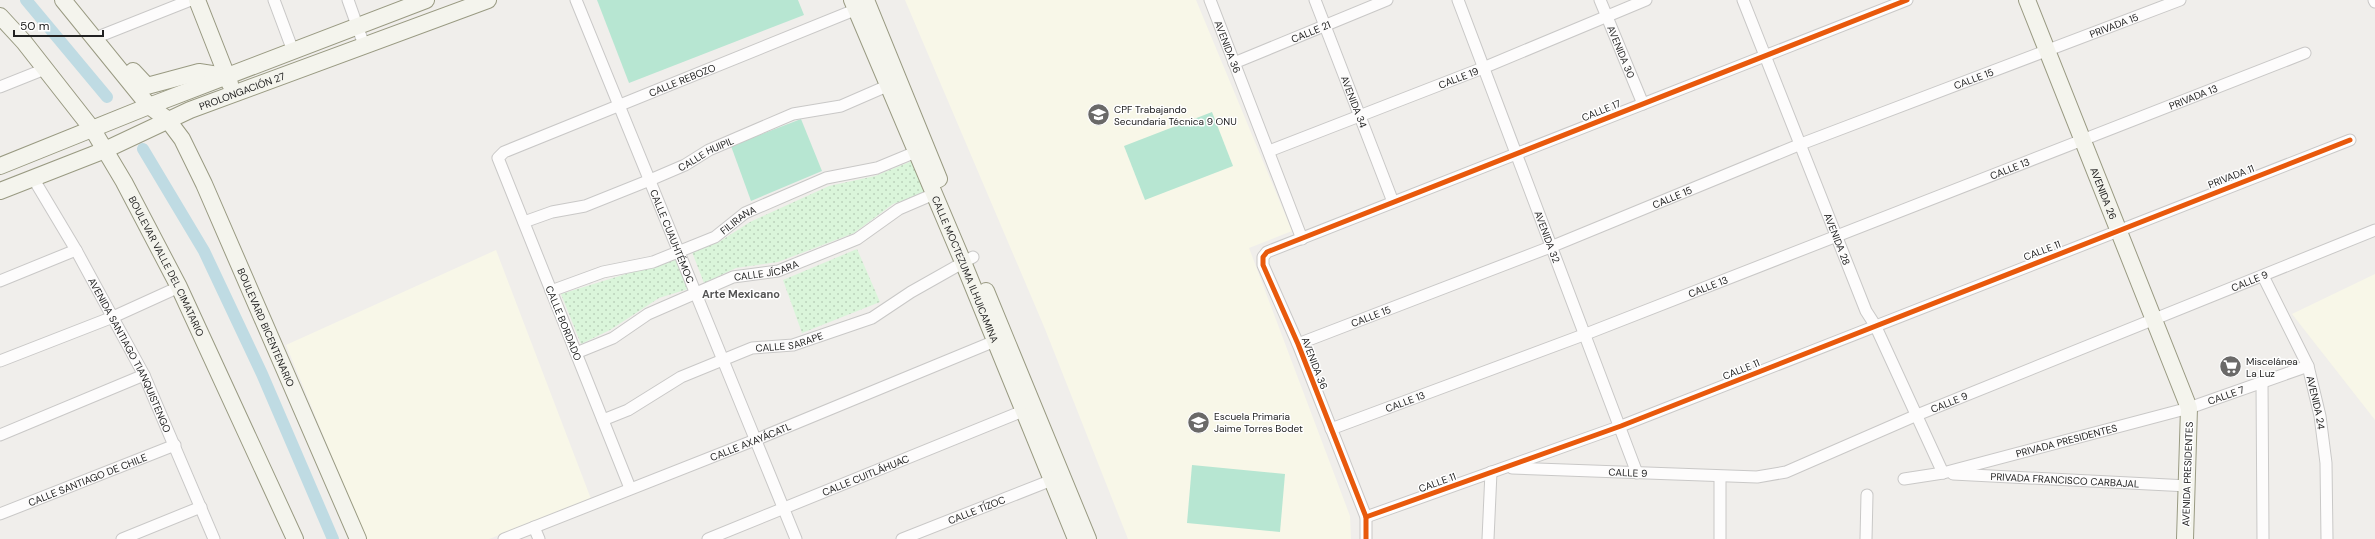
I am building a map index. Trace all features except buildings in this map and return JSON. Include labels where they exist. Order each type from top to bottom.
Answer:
[{"type":"main road","points":[[63,0],[150,106],[168,119]]},
{"type":"main road","points":[[197,0],[234,94]]},
{"type":"main road","name":"PROLONGACIÓN 27","points":[[0,166],[226,76],[423,0]]},
{"type":"main road","name":"PROLONGACIÓN 27","points":[[0,191],[105,150],[168,119],[488,0]]},
{"type":"main road","name":"AVENIDA 26","points":[[2027,0],[2155,319],[2189,408]]},
{"type":"main road","name":"CALLE MOCTEZUMA ILHUICAMINA","points":[[860,4],[887,86],[920,150],[934,194],[968,260],[994,340],[1076,539]]},
{"type":"main road","name":"CALLE MOCTEZUMA ILHUICAMINA","points":[[860,4],[920,150],[1088,539]]},
{"type":"main road","name":"BOULEVAR VALLE DEL CIMATARIO","points":[[0,16],[24,42],[93,130],[105,150],[179,287],[295,539]]},
{"type":"main road","points":[[105,50],[120,53],[147,86],[199,72],[226,76]]},
{"type":"main road","name":"BOULEVARD BICENTENARIO","points":[[168,119],[182,139],[223,226],[358,539]]},
{"type":"main road","name":"AVENIDA PRESIDENTES","points":[[2185,539],[2188,486],[2189,408]]},
{"type":"street","points":[[95,38],[191,0]]},
{"type":"street","points":[[274,0],[293,51]]},
{"type":"street","points":[[348,0],[364,45]]},
{"type":"street","name":"CALLE CUAUHTÉMOC","points":[[576,0],[796,539]]},
{"type":"street","name":"AVENIDA 36","points":[[1210,0],[1302,238],[1267,252],[1262,257],[1263,265],[1298,344],[1366,517]]},
{"type":"street","name":"AVENIDA 34","points":[[1315,0],[1393,202]]},
{"type":"street","name":"CALLE 21","points":[[1234,62],[1324,24],[1387,0]]},
{"type":"street","name":"AVENIDA 32","points":[[1458,0],[1516,154],[1553,246],[1621,426],[1637,473]]},
{"type":"street","name":"AVENIDA 30","points":[[1600,0],[1643,104]]},
{"type":"street","name":"CALLE 19","points":[[1269,151],[1483,68],[1646,0]]},
{"type":"street","name":"AVENIDA 28","points":[[1743,0],[1866,311],[1875,325],[1942,473]]},
{"type":"street","name":"CALLE 17","points":[[1302,238],[1907,0]]},
{"type":"street","name":"PRIVADA 15","points":[[2047,51],[2180,0]]},
{"type":"street","name":"CALLE REBOZO","points":[[498,158],[504,152],[620,106],[860,4]]},
{"type":"street","name":"CALLE 15","points":[[1298,344],[1553,246],[1801,144],[2047,51]]},
{"type":"street","name":"PRIVADA 13","points":[[2082,139],[2304,53]]},
{"type":"street","points":[[0,87],[45,69]]},
{"type":"street","name":"CALLE HUIPIL","points":[[524,222],[552,212],[585,206],[650,180],[685,165],[709,150],[793,114],[841,106],[887,86]]},
{"type":"street","name":"CALLE 13","points":[[1331,428],[1586,334],[2082,139]]},
{"type":"street","name":"PRIVADA 11","points":[[2119,230],[2350,140]]},
{"type":"street","name":"FILIRANA","points":[[551,291],[604,272],[653,262],[715,237],[746,213],[826,178],[877,168],[920,150]]},
{"type":"street","name":"CALLE BORDADO","points":[[498,158],[630,488]]},
{"type":"street","name":"AVENIDA SANTIAGO TIANQUISTENGO","points":[[33,178],[76,250],[144,375],[214,539]]},
{"type":"street","name":"CALLE JÍCARA","points":[[576,353],[613,338],[648,314],[733,277],[778,271],[857,239],[899,209],[934,194]]},
{"type":"street","name":"CALLE 11","points":[[1366,517],[1621,426],[2119,230]]},
{"type":"street","name":"CALLE 9","points":[[1505,468],[1757,478],[1786,472],[1917,415],[2375,230]]},
{"type":"street","points":[[0,281],[76,250]]},
{"type":"street","name":"CALLE SARAPE","points":[[603,420],[628,410],[681,377],[752,348],[793,345],[872,318],[911,292],[968,260]]},
{"type":"street","name":"AVENIDA 24","points":[[2263,276],[2308,366],[2320,416],[2326,463],[2327,539]]},
{"type":"street","points":[[0,361],[113,317],[179,287]]},
{"type":"street","name":"CALLE AXAYÁCATL","points":[[504,539],[630,488],[755,440],[994,340]]},
{"type":"street","name":"CALLE 7","points":[[2189,408],[2308,366]]},
{"type":"street","points":[[0,435],[144,375]]},
{"type":"street","points":[[2262,382],[2263,539]]},
{"type":"street","name":"PRIVADA PRESIDENTES","points":[[1942,473],[2189,408]]},
{"type":"street","name":"CALLE CUITLÁHUAC","points":[[708,539],[1023,410]]},
{"type":"street","name":"CALLE SANTIAGO DE CHILE","points":[[0,514],[175,445]]},
{"type":"street","points":[[1488,539],[1491,472]]},
{"type":"street","points":[[1904,479],[1942,473]]},
{"type":"street","name":"PRIVADA FRANCISCO CARBAJAL","points":[[1942,473],[2188,486]]},
{"type":"street","points":[[1720,477],[1720,539]]},
{"type":"street","name":"CALLE TÍZOC","points":[[902,539],[1052,480]]},
{"type":"street","points":[[1866,539],[1867,495]]},
{"type":"street","points":[[122,539],[201,507]]},
{"type":"street","points":[[1366,517],[1366,539]]},
{"type":"street","points":[[534,527],[539,539]]},
{"type":"shaded area","points":[[905,0],[1196,0],[1292,231],[1249,248],[1350,516],[1351,539],[1128,539],[1045,329]]},
{"type":"shaded area","points":[[496,250],[591,499],[489,539],[366,539],[286,345]]},
{"type":"shaded area","points":[[2375,274],[2375,420],[2292,314]]},
{"type":"green space","points":[[597,0],[798,0],[804,15],[629,83]]},
{"type":"green space","points":[[1212,112],[1233,166],[1145,200],[1124,146]]},
{"type":"green space","points":[[801,119],[822,171],[751,201],[731,146]]},
{"type":"green space","points":[[912,161],[927,192],[893,204],[854,233],[778,262],[736,268],[704,283],[692,252],[719,242],[750,222],[829,186],[875,176]]},
{"type":"green space","points":[[857,249],[880,302],[802,333],[783,280]]},
{"type":"green space","points":[[678,258],[688,289],[659,298],[610,330],[581,344],[561,294]]},
{"type":"green space","points":[[1192,465],[1285,474],[1280,532],[1187,523]]},
{"type":"waterway","points":[[26,0],[107,97]]},
{"type":"waterway","points":[[143,149],[204,251],[262,374],[333,539]]},
{"type":"cycle path","points":[[1366,539],[1366,517],[1298,344],[1263,265],[1263,257],[1267,252],[1907,0]]},
{"type":"cycle path","points":[[1366,517],[1621,426],[2350,140]]},
{"type":"place","name":"CPF Trabajando Secundaria Técnica 9 ONU","points":[[1099,115]]},
{"type":"place","name":"Miscelánea La Luz","points":[[2230,367]]},
{"type":"place","name":"Escuela Primaria Jaime Torres Bodet","points":[[1198,422]]},
{"type":"district","name":"Arte Mexicano","points":[[741,294]]}]
